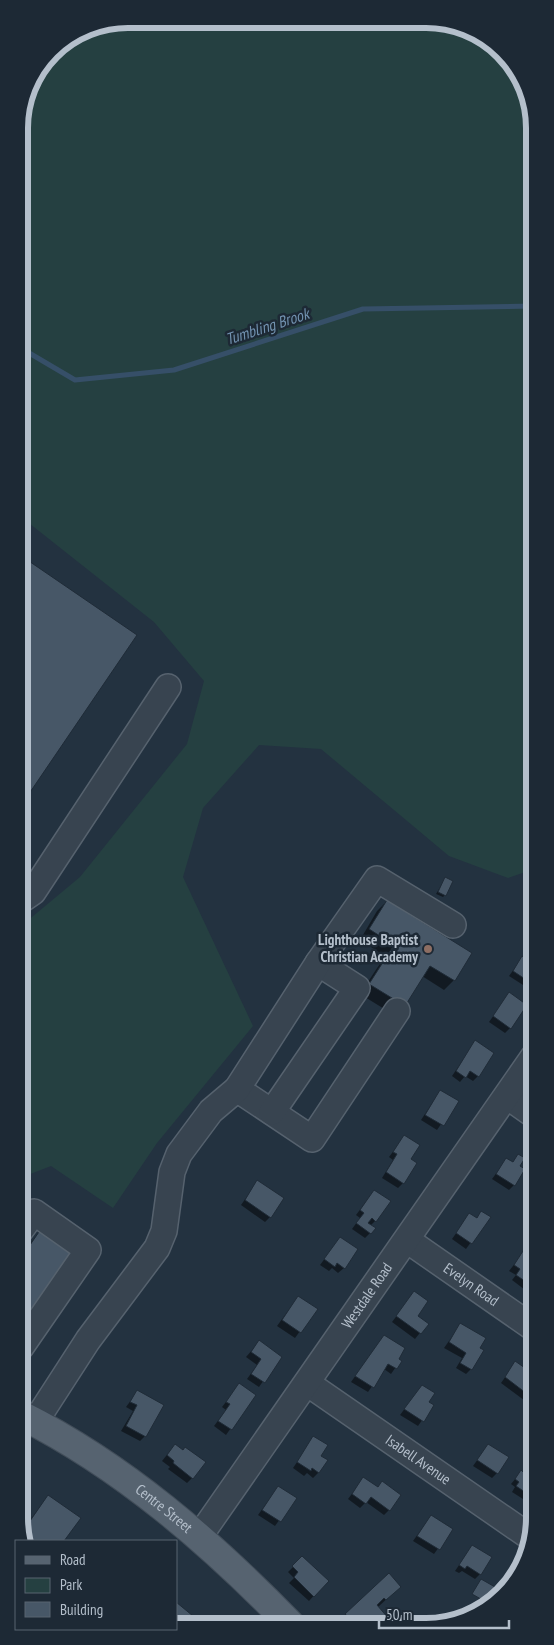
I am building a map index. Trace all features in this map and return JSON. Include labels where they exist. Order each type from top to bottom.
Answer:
[{"type":"main road","name":"Centre Street","points":[[28,1419],[120,1475],[199,1537],[284,1618]]},
{"type":"street","points":[[28,896],[33,892],[168,687]]},
{"type":"street","points":[[28,1419],[157,1248],[164,1231],[172,1172],[179,1154],[211,1111],[236,1089],[318,963],[377,879],[453,926]]},
{"type":"street","points":[[272,1112],[357,988],[318,963]]},
{"type":"street","points":[[236,1089],[312,1139],[397,1012]]},
{"type":"street","name":"Westdale Road","points":[[199,1537],[526,1068]]},
{"type":"street","points":[[507,1096],[526,1109]]},
{"type":"street","points":[[28,1221],[34,1212],[88,1250],[28,1337]]},
{"type":"street","name":"Evelyn Road","points":[[407,1240],[526,1322]]},
{"type":"street","name":"Isabell Avenue","points":[[307,1382],[525,1534]]},
{"type":"green space","points":[[433,28],[446,29],[477,41],[497,57],[510,72],[521,95],[526,121],[526,872],[508,878],[449,856],[321,749],[259,745],[203,808],[183,877],[253,1026],[157,1143],[113,1208],[51,1166],[28,1175],[28,920],[80,877],[187,744],[204,681],[154,622],[28,522],[28,114],[35,89],[41,77],[61,52],[89,35],[108,29]]},
{"type":"building","points":[[28,560],[137,635],[28,795]]},
{"type":"building","points":[[445,877],[453,881],[446,896],[438,892]]},
{"type":"building","name":"Lighthouse Baptist Christian Academy","points":[[387,900],[472,953],[455,981],[430,966],[405,1006],[369,984],[394,945],[369,929]]},
{"type":"building","points":[[522,956],[526,959],[526,980],[513,971]]},
{"type":"building","points":[[509,992],[526,1004],[511,1029],[493,1016]]},
{"type":"building","points":[[475,1040],[494,1053],[479,1077],[470,1071],[466,1078],[456,1071]]},
{"type":"building","points":[[440,1090],[459,1101],[444,1126],[425,1115]]},
{"type":"building","points":[[404,1135],[420,1145],[411,1159],[417,1163],[404,1184],[386,1172],[397,1154],[393,1152]]},
{"type":"building","points":[[518,1154],[525,1158],[520,1166],[525,1169],[515,1186],[496,1174],[506,1158],[513,1162]]},
{"type":"building","points":[[257,1180],[284,1198],[271,1218],[245,1200]]},
{"type":"building","points":[[374,1190],[391,1201],[376,1222],[372,1218],[368,1223],[376,1228],[371,1234],[356,1223],[364,1213],[360,1210]]},
{"type":"building","points":[[481,1211],[491,1217],[472,1244],[456,1233],[469,1213],[477,1218]]},
{"type":"building","points":[[41,1229],[76,1252],[28,1322],[28,1248]]},
{"type":"building","points":[[340,1237],[358,1249],[345,1269],[337,1263],[335,1267],[324,1259]]},
{"type":"building","points":[[523,1251],[526,1253],[526,1282],[516,1275],[520,1269],[514,1265]]},
{"type":"building","points":[[414,1291],[428,1301],[418,1316],[429,1324],[421,1334],[396,1316]]},
{"type":"building","points":[[298,1296],[318,1309],[301,1333],[282,1320]]},
{"type":"building","points":[[460,1323],[486,1338],[480,1348],[484,1350],[472,1370],[460,1363],[466,1353],[449,1342]]},
{"type":"building","points":[[384,1335],[405,1348],[399,1359],[402,1361],[397,1369],[388,1364],[374,1388],[355,1376]]},
{"type":"building","points":[[259,1340],[282,1357],[265,1383],[251,1374],[261,1359],[251,1352]]},
{"type":"building","points":[[515,1361],[526,1369],[526,1393],[505,1377]]},
{"type":"building","points":[[239,1383],[256,1395],[232,1430],[218,1421],[230,1404],[226,1402]]},
{"type":"building","points":[[422,1385],[435,1393],[429,1402],[434,1405],[424,1422],[404,1409]]},
{"type":"building","points":[[137,1390],[164,1405],[146,1437],[126,1426],[137,1405],[130,1402]]},
{"type":"building","points":[[313,1436],[328,1445],[321,1456],[328,1460],[319,1473],[312,1468],[311,1471],[297,1462]]},
{"type":"building","points":[[175,1444],[183,1450],[185,1447],[206,1462],[193,1479],[173,1463],[174,1461],[167,1455]]},
{"type":"building","points":[[488,1444],[509,1457],[498,1474],[477,1460]]},
{"type":"building","points":[[521,1470],[524,1473],[526,1470],[526,1493],[516,1486],[519,1482],[515,1479]]},
{"type":"building","points":[[363,1477],[378,1487],[382,1481],[401,1495],[390,1511],[371,1497],[366,1504],[352,1494]]},
{"type":"building","points":[[278,1486],[297,1498],[281,1522],[262,1510]]},
{"type":"building","points":[[48,1495],[81,1518],[65,1540],[30,1540],[28,1524]]},
{"type":"building","points":[[431,1515],[453,1529],[440,1550],[417,1536]]},
{"type":"building","points":[[472,1545],[492,1557],[481,1575],[467,1566],[465,1569],[459,1565]]},
{"type":"building","points":[[302,1556],[329,1581],[314,1597],[294,1577],[298,1572],[292,1566]]},
{"type":"building","points":[[389,1573],[401,1587],[377,1605],[388,1618],[350,1618],[345,1614]]},
{"type":"building","points":[[481,1579],[495,1587],[490,1595],[483,1600],[472,1594]]},
{"type":"building","points":[[178,1604],[193,1616],[191,1618],[178,1618]]},
{"type":"waterway","name":"Tumbling Brook","points":[[28,352],[75,380],[174,370],[363,309],[526,306]]},
{"type":"place","name":"Lighthouse Baptist Christian Academy","points":[[428,949]]}]
